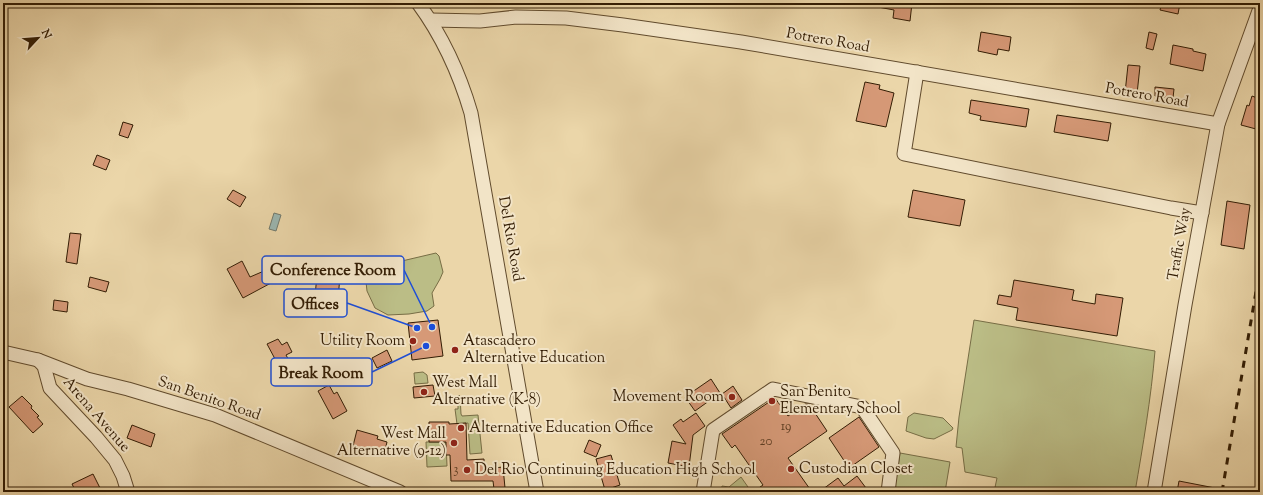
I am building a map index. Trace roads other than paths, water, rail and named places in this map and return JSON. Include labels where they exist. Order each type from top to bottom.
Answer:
[{"type":"street","name":"Del Rio Road","points":[[418,3],[431,20],[446,48],[463,85],[471,113],[538,492]]},
{"type":"street","name":"Traffic Way","points":[[1154,492],[1185,305],[1218,124],[1260,8]]},
{"type":"street","name":"Potrero Road","points":[[431,20],[480,21],[516,17],[566,18],[623,25],[741,42],[1218,124]]},
{"type":"street","points":[[917,72],[904,154],[1202,213]]},
{"type":"street","name":"San Benito Road","points":[[3,352],[38,360],[87,379],[128,389],[215,415],[384,489],[400,492]]},
{"type":"street","name":"Arena Avenue","points":[[38,360],[44,366],[50,388],[96,437],[115,460],[123,476],[128,492]]},
{"type":"street","points":[[702,492],[713,430],[773,389],[862,407],[893,453],[888,492]]},
{"type":"water","points":[[274,213],[281,215],[276,231],[269,229]]},
{"type":"railway","points":[[1222,492],[1260,268]]},
{"type":"place","name":"Conference Room","points":[[432,327]]},
{"type":"place","name":"Offices","points":[[417,328]]},
{"type":"place","name":"Utility Room","points":[[413,341]]},
{"type":"place","name":"Break Room","points":[[426,346]]},
{"type":"place","name":"Atascadero Alternative Education","points":[[455,350]]},
{"type":"place","name":"West Mall Alternative (K-8)","points":[[424,392]]},
{"type":"place","name":"Movement Room","points":[[732,397]]},
{"type":"place","name":"San Benito Elementary School","points":[[772,401]]},
{"type":"place","name":"Alternative Education Office","points":[[461,428]]},
{"type":"place","name":"West Mall Alternative (9-12)","points":[[454,443]]},
{"type":"place","name":"Custodian Closet","points":[[791,469]]},
{"type":"place","name":"Del Rio Continuing Education High School","points":[[467,470]]}]
